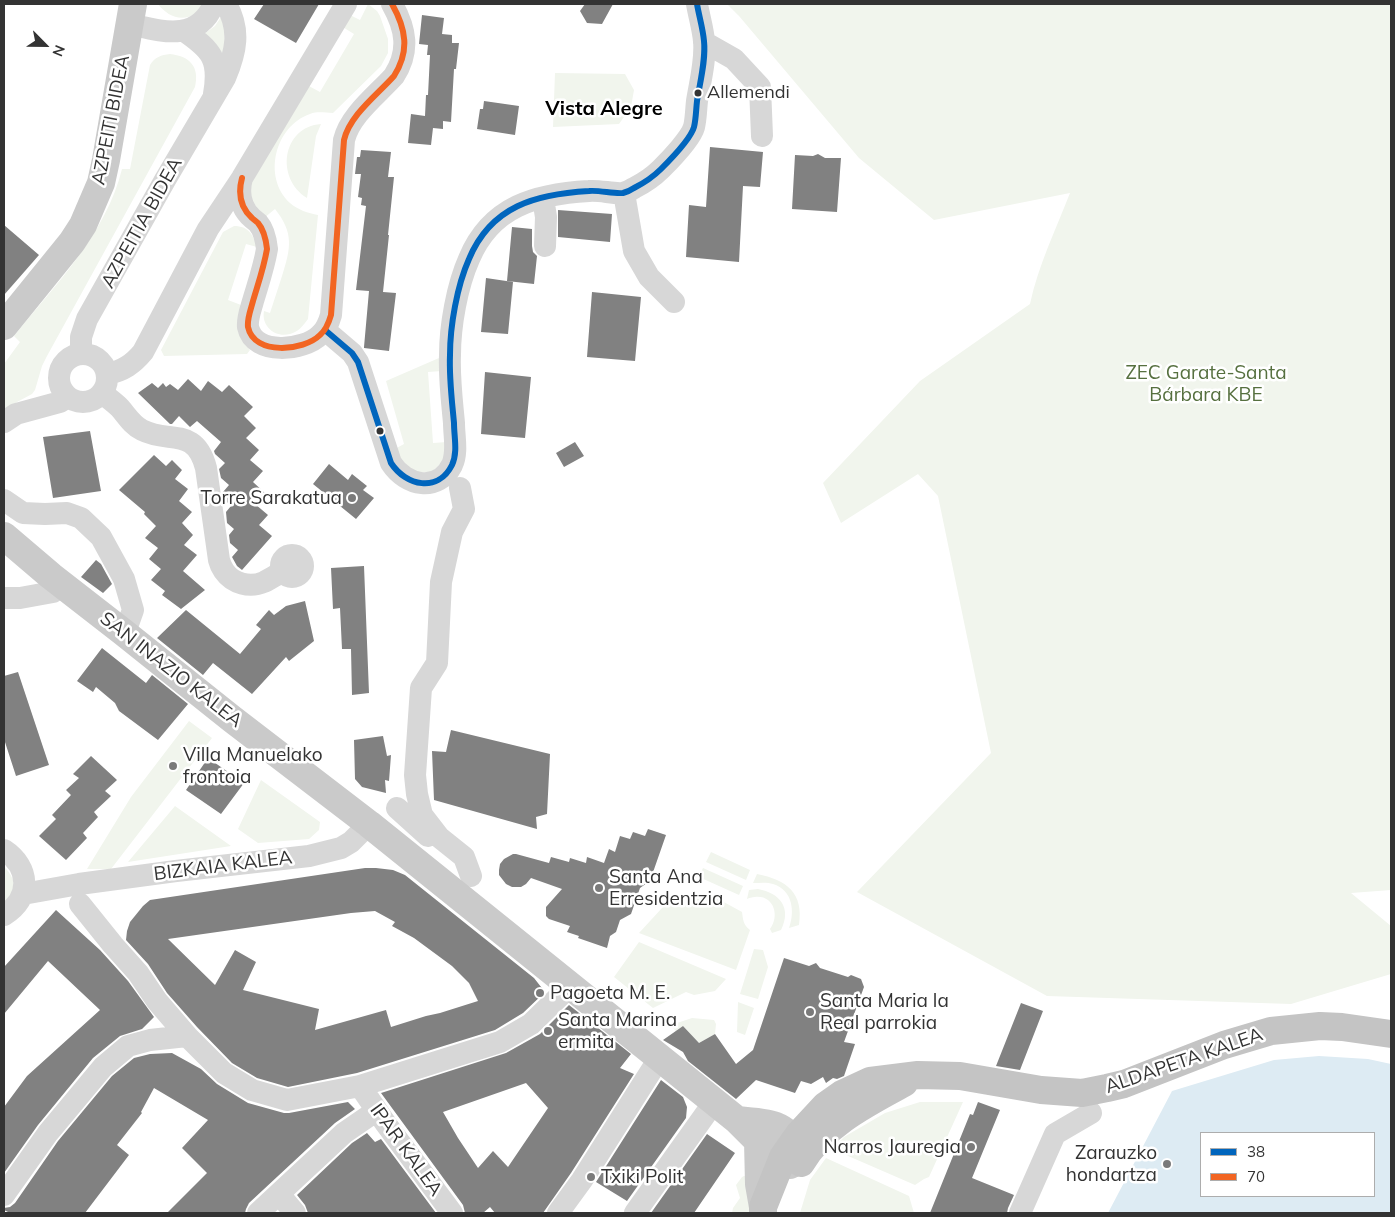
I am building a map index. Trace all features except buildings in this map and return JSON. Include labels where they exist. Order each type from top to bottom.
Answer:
[{"type":"highway","name":"ALDAPETA KALEA","points":[[787,1143],[799,1134],[825,1106],[842,1094],[870,1081],[918,1075],[960,1076],[1041,1090],[1082,1093],[1124,1084],[1224,1045],[1271,1032],[1320,1026],[1342,1026],[1391,1034]]},
{"type":"highway","points":[[787,1143],[826,1134],[874,1099],[918,1075]]},
{"type":"highway","points":[[769,1212],[805,1157],[787,1143]]},
{"type":"main road","name":"AZPEITI BIDEA","points":[[4,326],[72,242],[83,224],[101,183],[131,14]]},
{"type":"main road","name":"SAN INAZIO KALEA","points":[[4,536],[51,576],[232,719],[369,824],[464,886],[570,986],[737,1120],[787,1143]]},
{"type":"main road","points":[[769,1212],[758,1184],[787,1143]]},
{"type":"street","points":[[131,14],[162,31],[184,31],[196,26],[204,19],[214,4]]},
{"type":"street","name":"AZPEITIA BIDEA","points":[[81,354],[81,337],[87,319],[225,78],[232,61],[236,36],[232,14],[226,4]]},
{"type":"street","points":[[282,572],[253,585],[242,584],[231,578],[224,571],[219,560],[206,468],[201,454],[197,448],[185,440],[150,433],[135,425],[113,401],[105,383],[105,367],[101,361],[95,356],[88,354],[73,356],[66,360],[59,375],[60,383],[68,397],[75,401],[90,401],[97,398],[105,383],[117,372],[136,360],[143,352],[208,229],[242,178],[346,4]]},
{"type":"street","points":[[242,178],[239,188],[240,198],[243,206],[263,231],[267,249],[249,314],[248,327],[255,339],[260,344],[267,346],[282,347],[310,343],[325,330],[331,315],[346,133],[354,119],[394,76],[403,54],[404,37],[392,4]]},
{"type":"street","points":[[325,330],[352,353],[358,362],[391,463],[395,469],[406,478],[418,483],[433,482],[441,478],[452,464],[455,449],[450,355],[453,325],[458,293],[466,265],[477,243],[487,228],[518,206],[564,193],[592,191],[624,193],[649,181],[674,156],[694,129],[703,66],[704,42],[697,4]]},
{"type":"street","points":[[184,31],[201,42],[212,57],[216,67],[217,80],[214,96]]},
{"type":"street","points":[[704,42],[734,59],[760,87],[762,136]]},
{"type":"street","points":[[624,193],[634,251],[649,277],[674,302]]},
{"type":"street","points":[[543,198],[546,217],[545,246]]},
{"type":"street","points":[[208,229],[216,223],[232,217],[245,216],[252,218]]},
{"type":"street","points":[[4,422],[16,414],[60,402],[68,397]]},
{"type":"street","points":[[460,488],[464,509],[452,532],[441,582],[437,663],[421,688],[415,775],[422,815],[439,837],[464,857],[464,886]]},
{"type":"street","points":[[4,500],[23,513],[67,513],[81,518],[101,537],[124,579],[134,610],[123,632]]},
{"type":"street","points":[[4,598],[20,598],[53,592]]},
{"type":"street","points":[[397,808],[464,886]]},
{"type":"street","name":"BIZKAIA KALEA","points":[[23,883],[74,895],[176,871],[309,856],[341,848],[351,842],[369,824]]},
{"type":"street","points":[[4,850],[16,859],[23,883],[18,903],[4,915]]},
{"type":"street","points":[[74,895],[112,945],[138,973],[157,1001],[187,1036],[224,1073],[252,1090],[287,1100],[360,1086],[500,1042],[531,1024],[570,986]]},
{"type":"street","points":[[4,1195],[48,1133],[103,1067],[128,1046],[150,1040],[187,1036]]},
{"type":"street","points":[[558,1213],[582,1180],[653,1068]]},
{"type":"street","name":"IPAR KALEA","points":[[360,1086],[376,1111],[452,1213]]},
{"type":"street","points":[[258,1213],[344,1134],[376,1111]]},
{"type":"street","points":[[635,1213],[707,1112]]},
{"type":"street","points":[[1020,1213],[1055,1134],[1091,1113]]},
{"type":"street","points":[[279,1194],[295,1213]]},
{"type":"green space","points":[[158,4],[204,4],[191,16],[180,18],[170,15]]},
{"type":"green space","points":[[368,4],[380,16],[388,39],[388,53],[381,66],[333,113],[313,113],[298,120],[288,129],[276,153],[276,180],[281,192],[296,208],[318,215],[308,319],[295,332],[284,335],[279,334],[270,330],[267,326],[264,311],[270,313],[282,276],[289,249],[288,233],[275,209],[264,218],[247,193],[248,187],[307,85],[320,92],[354,34],[341,26],[348,14],[360,20]]},
{"type":"green space","name":"ZEC Garate-Santa Bárbara KBE","points":[[727,4],[1391,4],[1391,890],[1351,893],[1391,926],[1391,974],[1291,1004],[1047,996],[857,892],[991,753],[938,496],[918,474],[841,523],[823,483],[920,381],[1030,304],[1042,262],[1070,193],[934,220],[859,158]]},
{"type":"green space","points":[[223,14],[226,57],[204,34],[215,26]]},
{"type":"green space","points":[[170,54],[183,57],[192,63],[196,73],[195,87],[47,356],[35,390],[32,394],[17,402],[4,415],[4,364],[20,342],[14,336],[62,278],[92,237],[114,193],[122,169],[130,169],[150,65],[158,57]]},
{"type":"green space","points":[[555,73],[625,74],[634,90],[631,107],[619,124],[553,127]]},
{"type":"green space","points":[[321,124],[316,136],[307,198],[297,189],[290,178],[287,167],[287,155],[291,143],[298,134],[308,127]]},
{"type":"green space","points":[[234,226],[247,229],[257,247],[246,244],[228,300],[241,305],[245,344],[250,350],[247,354],[164,356],[161,350],[223,232]]},
{"type":"green space","points":[[439,358],[442,371],[428,372],[433,443],[447,442],[445,459],[432,472],[414,473],[393,450],[404,444],[386,381]]},
{"type":"green space","points":[[189,721],[212,738],[111,869],[87,869],[131,797]]},
{"type":"green space","points":[[261,780],[320,822],[319,830],[309,839],[258,843],[238,829]]},
{"type":"green space","points":[[175,806],[231,846],[128,862]]},
{"type":"green space","points":[[711,852],[750,870],[746,880],[706,862]]},
{"type":"green space","points":[[4,867],[9,872],[14,886],[12,894],[4,904]]},
{"type":"green space","points":[[703,868],[743,886],[739,895],[699,877]]},
{"type":"green space","points":[[757,874],[785,884],[796,896],[799,904],[799,925],[789,928],[792,909],[791,902],[785,891],[771,883],[753,883]]},
{"type":"green space","points":[[758,889],[772,894],[782,903],[785,915],[781,930],[772,933],[770,929],[775,913],[767,899],[753,897],[747,899],[749,890]]},
{"type":"green space","points":[[674,895],[711,895],[742,912],[745,924],[750,930],[736,970],[639,933]]},
{"type":"green space","points":[[639,942],[726,979],[715,991],[694,995],[686,992],[653,1008],[614,977]]},
{"type":"green space","points":[[754,949],[763,950],[768,967],[758,999],[740,994]]},
{"type":"green space","points":[[738,1002],[754,1008],[745,1035],[737,1032]]},
{"type":"green space","points":[[692,1018],[714,1020],[716,1024],[715,1034],[699,1043],[683,1026],[676,1031],[672,1027],[677,1023]]},
{"type":"green space","points":[[920,1102],[963,1102],[929,1177],[915,1185],[832,1149],[844,1137],[885,1113]]},
{"type":"green space","points":[[826,1158],[909,1196],[914,1213],[800,1213],[810,1180]]},
{"type":"green space","points":[[744,1176],[748,1176],[753,1213],[732,1213],[740,1198],[736,1185]]},
{"type":"shaded area","name":"Zarauzko hondartza","points":[[1319,1056],[1368,1059],[1391,1064],[1391,1213],[1108,1213],[1172,1091],[1274,1060]]},
{"type":"transit line","name":"70","points":[[242,178],[241,200],[248,214],[262,229],[267,249],[249,314],[248,327],[252,336],[260,343],[269,346],[280,348],[303,345],[322,333],[331,315],[344,140],[347,131],[358,114],[394,76],[402,58],[404,49],[403,31],[392,4]]},
{"type":"transit line","name":"38","points":[[325,330],[352,353],[358,362],[391,463],[397,471],[413,481],[422,483],[431,483],[439,480],[452,465],[455,455],[450,372],[450,344],[453,319],[465,270],[478,241],[490,226],[517,206],[551,195],[593,191],[624,193],[649,180],[670,160],[689,137],[695,124],[704,48],[703,32],[697,4]]},
{"type":"place","name":"Allemendi","points":[[698,93]]},
{"type":"place","name":"Torre Sarakatua","points":[[352,498]]},
{"type":"place","name":"Villa Manuelako frontoia","points":[[173,766]]},
{"type":"place","name":"Santa Ana Erresidentzia","points":[[599,888]]},
{"type":"place","name":"Pagoeta M. E.","points":[[540,993]]},
{"type":"place","name":"Santa Maria la Real parrokia","points":[[810,1012]]},
{"type":"place","name":"Santa Marina ermita","points":[[548,1031]]},
{"type":"place","name":"Narros Jauregia","points":[[971,1147]]},
{"type":"place","name":"Zarauzko hondartza","points":[[1167,1164]]},
{"type":"place","name":"Txiki Polit","points":[[591,1177]]},
{"type":"district","name":"Vista Alegre","points":[[604,109]]}]
